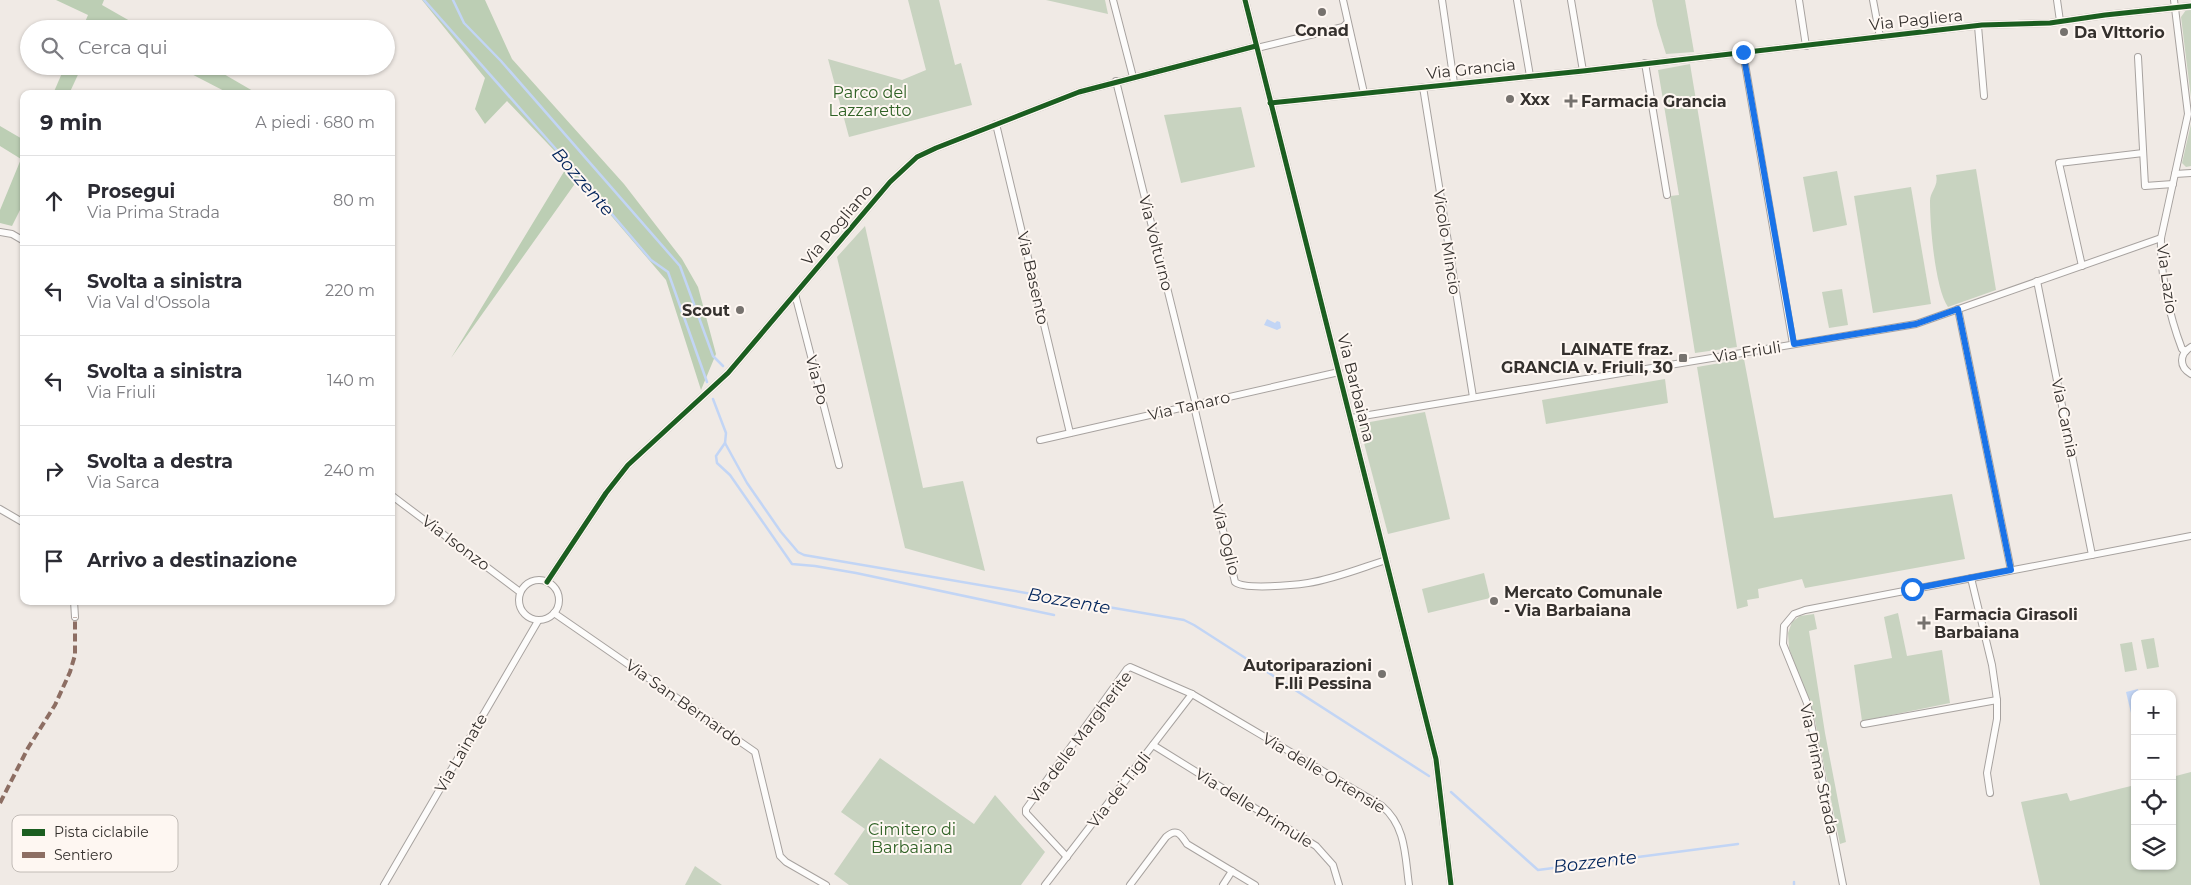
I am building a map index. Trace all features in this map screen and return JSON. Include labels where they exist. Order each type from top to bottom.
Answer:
[{"type":"street","points":[[1113,0],[1133,77]]},
{"type":"street","name":"Via Barbaiana","points":[[1245,0],[1436,758],[1451,885]]},
{"type":"street","points":[[1342,0],[1364,92]]},
{"type":"street","points":[[1442,0],[1454,83]]},
{"type":"street","points":[[1517,0],[1530,76]]},
{"type":"street","points":[[1571,0],[1583,71]]},
{"type":"street","points":[[1799,0],[1806,46]]},
{"type":"street","points":[[1873,0],[1880,38]]},
{"type":"street","points":[[2056,0],[2060,21]]},
{"type":"street","name":"Via Lazio","points":[[2174,0],[2188,114],[2161,238],[2161,252],[2166,287],[2176,332],[2182,349],[2188,349],[2182,364],[2191,374]]},
{"type":"street","name":"Via Pagliera","points":[[1674,59],[1978,26],[2044,24],[2191,6]]},
{"type":"street","name":"Via Pogliano","points":[[547,582],[606,493],[628,464],[728,374],[903,168],[926,152],[1070,95],[1116,81],[1343,27],[1347,23]]},
{"type":"street","points":[[1978,26],[1984,96]]},
{"type":"street","points":[[1743,52],[1794,344]]},
{"type":"street","points":[[2138,57],[2145,186],[2173,184]]},
{"type":"street","name":"Via Grancia","points":[[1270,103],[1583,71],[1674,59]]},
{"type":"street","points":[[1645,62],[1666,195]]},
{"type":"street","name":"Via Volturno","points":[[1116,81],[1195,405]]},
{"type":"street","name":"Vicolo Mincio","points":[[1423,86],[1472,397]]},
{"type":"street","name":"Via Basento","points":[[996,124],[1070,433]]},
{"type":"street","points":[[2082,266],[2059,163],[2143,153]]},
{"type":"street","points":[[2175,174],[2191,172]]},
{"type":"street","points":[[0,232],[12,234],[20,239]]},
{"type":"street","name":"Via Friuli","points":[[1350,418],[1916,324],[2161,238]]},
{"type":"street","name":"Via Carnia","points":[[2037,282],[2092,555]]},
{"type":"street","name":"Via Po","points":[[795,294],[839,465]]},
{"type":"street","points":[[1958,309],[2011,570]]},
{"type":"street","name":"Via Tanaro","points":[[1040,440],[1339,372]]},
{"type":"street","name":"Via Oglio","points":[[1195,405],[1236,582],[1239,585],[1308,583],[1386,560]]},
{"type":"street","name":"Via Isonzo","points":[[395,498],[520,592]]},
{"type":"street","points":[[0,509],[20,522]]},
{"type":"street","name":"Via Prima Strada","points":[[1843,885],[1807,703],[1783,644],[1784,626],[1794,614],[1804,610],[2191,536]]},
{"type":"street","points":[[1972,578],[1992,665],[1997,700],[1997,719],[1987,773],[1990,792]]},
{"type":"street","points":[[532,581],[547,582],[554,586],[558,593],[559,601],[554,614],[546,619],[530,619],[520,607],[520,592],[525,585],[532,581]]},
{"type":"street","points":[[74,605],[75,617]]},
{"type":"street","name":"Via San Bernardo","points":[[554,614],[755,752],[780,856],[786,862],[826,885]]},
{"type":"street","name":"Via Lainate","points":[[384,885],[538,620]]},
{"type":"street","name":"Via delle Margherite","points":[[1067,857],[1026,813],[1026,809],[1127,669],[1134,668],[1192,694]]},
{"type":"street","name":"Via dei Tigli","points":[[1045,885],[1192,694]]},
{"type":"street","name":"Via delle Ortensie","points":[[1192,694],[1382,806],[1397,821],[1401,833],[1409,885]]},
{"type":"street","points":[[1864,724],[1997,700]]},
{"type":"street","name":"Via delle Primule","points":[[1153,745],[1316,846],[1333,865],[1339,885]]},
{"type":"street","points":[[1130,885],[1171,833],[1178,832],[1187,844],[1255,885]]},
{"type":"street","points":[[1223,885],[1232,871]]},
{"type":"green space","points":[[56,0],[104,0],[102,5],[128,20],[86,20],[88,15]]},
{"type":"green space","points":[[422,0],[485,0],[512,59],[624,184],[682,259],[698,287],[716,354],[701,390],[666,280],[579,178],[451,358],[568,165],[507,101],[485,124],[475,109],[485,78]]},
{"type":"green space","name":"Parco del Lazzaretto","points":[[908,0],[939,0],[955,65],[961,63],[972,105],[849,137],[828,59],[902,80],[926,70]]},
{"type":"green space","points":[[1046,0],[1105,0],[1108,14]]},
{"type":"green space","points":[[1652,0],[1685,0],[1694,52],[1666,54]]},
{"type":"green space","points":[[2186,10],[2191,10],[2191,98],[2181,17]]},
{"type":"green space","points":[[1690,64],[1737,347],[1695,353],[1670,196],[1679,195],[1658,70]]},
{"type":"green space","points":[[61,75],[78,75],[71,90],[55,90]]},
{"type":"green space","points":[[193,75],[225,75],[251,90],[222,90]]},
{"type":"green space","points":[[1241,107],[1255,167],[1181,183],[1164,115]]},
{"type":"green space","points":[[2191,124],[2191,166],[2186,167],[2182,163]]},
{"type":"green space","points":[[0,126],[20,138],[20,158],[0,146]]},
{"type":"green space","points":[[20,161],[20,210],[12,226],[0,223],[0,210]]},
{"type":"green space","points":[[1976,169],[1996,290],[1948,307],[1943,298],[1934,256],[1930,197],[1937,179],[1936,175]]},
{"type":"green space","points":[[1837,171],[1847,225],[1813,232],[1803,177]]},
{"type":"green space","points":[[1911,187],[1931,304],[1873,313],[1854,196]]},
{"type":"green space","points":[[865,226],[923,488],[963,481],[985,571],[905,548],[837,257]]},
{"type":"green space","points":[[1842,289],[1848,325],[1829,328],[1822,292]]},
{"type":"green space","points":[[1744,359],[1774,518],[1952,494],[1965,559],[1805,588],[1802,579],[1758,589],[1759,598],[1747,600],[1748,606],[1737,609],[1697,367]]},
{"type":"green space","points":[[1665,379],[1668,403],[1546,424],[1542,400]]},
{"type":"green space","points":[[1425,412],[1450,519],[1388,534],[1359,424]]},
{"type":"green space","points":[[1484,573],[1490,598],[1428,613],[1422,589]]},
{"type":"green space","points":[[1898,613],[1907,656],[1942,650],[1950,703],[1862,721],[1854,665],[1892,658],[1884,617]]},
{"type":"green space","points":[[1814,614],[1817,629],[1809,631],[1825,733],[1846,842],[1840,844],[1814,716],[1789,648],[1788,633],[1792,622],[1800,616]]},
{"type":"green space","points":[[2154,638],[2159,667],[2147,669],[2141,640]]},
{"type":"green space","points":[[2132,642],[2137,670],[2125,672],[2120,644]]},
{"type":"green space","name":"Cimitero di Barbaiana","points":[[880,758],[974,824],[995,795],[1045,852],[1021,885],[849,885],[834,874],[865,829],[841,812]]},
{"type":"green space","points":[[2191,772],[2191,885],[2040,885],[2021,802],[2067,793],[2070,801],[2131,786],[2131,870],[2176,870],[2176,776]]},
{"type":"green space","points":[[695,866],[722,885],[685,885]]},
{"type":"water","points":[[1267,319],[1275,323],[1277,321],[1280,322],[1281,328],[1277,330],[1264,325]]},
{"type":"water","points":[[2131,691],[2131,713],[2126,692]]},
{"type":"waterway","name":"Bozzente","points":[[424,0],[651,260],[668,272],[707,382]]},
{"type":"waterway","points":[[453,0],[464,23],[501,61],[680,266],[713,356],[723,366]]},
{"type":"waterway","name":"Bozzente","points":[[713,399],[726,433],[725,443],[747,483],[781,532],[798,552],[804,555],[1184,620],[1429,776]]},
{"type":"waterway","name":"Bozzente","points":[[725,443],[716,456],[717,463],[730,475],[792,564],[856,573],[1054,615]]},
{"type":"waterway","name":"Bozzente","points":[[1451,792],[1538,870],[1738,844]]},
{"type":"marked path","points":[[0,803],[28,748],[55,705],[70,672],[75,655],[75,617]]},
{"type":"cycle path","points":[[1245,0],[1436,759],[1451,885]]},
{"type":"cycle path","points":[[1270,103],[1583,71],[1982,25],[2050,23],[2191,6]]},
{"type":"cycle path","points":[[547,582],[606,493],[628,465],[728,373],[890,182],[917,157],[1079,92],[1256,46]]},
{"type":"place","name":"Conad","points":[[1322,12]]},
{"type":"place","name":"Da VIttorio","points":[[2064,32]]},
{"type":"place","name":"Xxx","points":[[1510,99]]},
{"type":"place","name":"Farmacia Grancia","points":[[1571,101]]},
{"type":"place","name":"Scout","points":[[740,310]]},
{"type":"place","name":"LAINATE fraz. GRANCIA v. Friuli, 30","points":[[1683,358]]},
{"type":"place","name":"Mercato Comunale - Via Barbaiana","points":[[1494,601]]},
{"type":"place","name":"Farmacia Girasoli Barbaiana","points":[[1924,623]]},
{"type":"place","name":"Autoriparazioni F.lli Pessina","points":[[1382,674]]},
{"type":"route","points":[[1743,52],[1794,344],[1916,324],[1958,309],[2011,570],[1912,589]]}]
